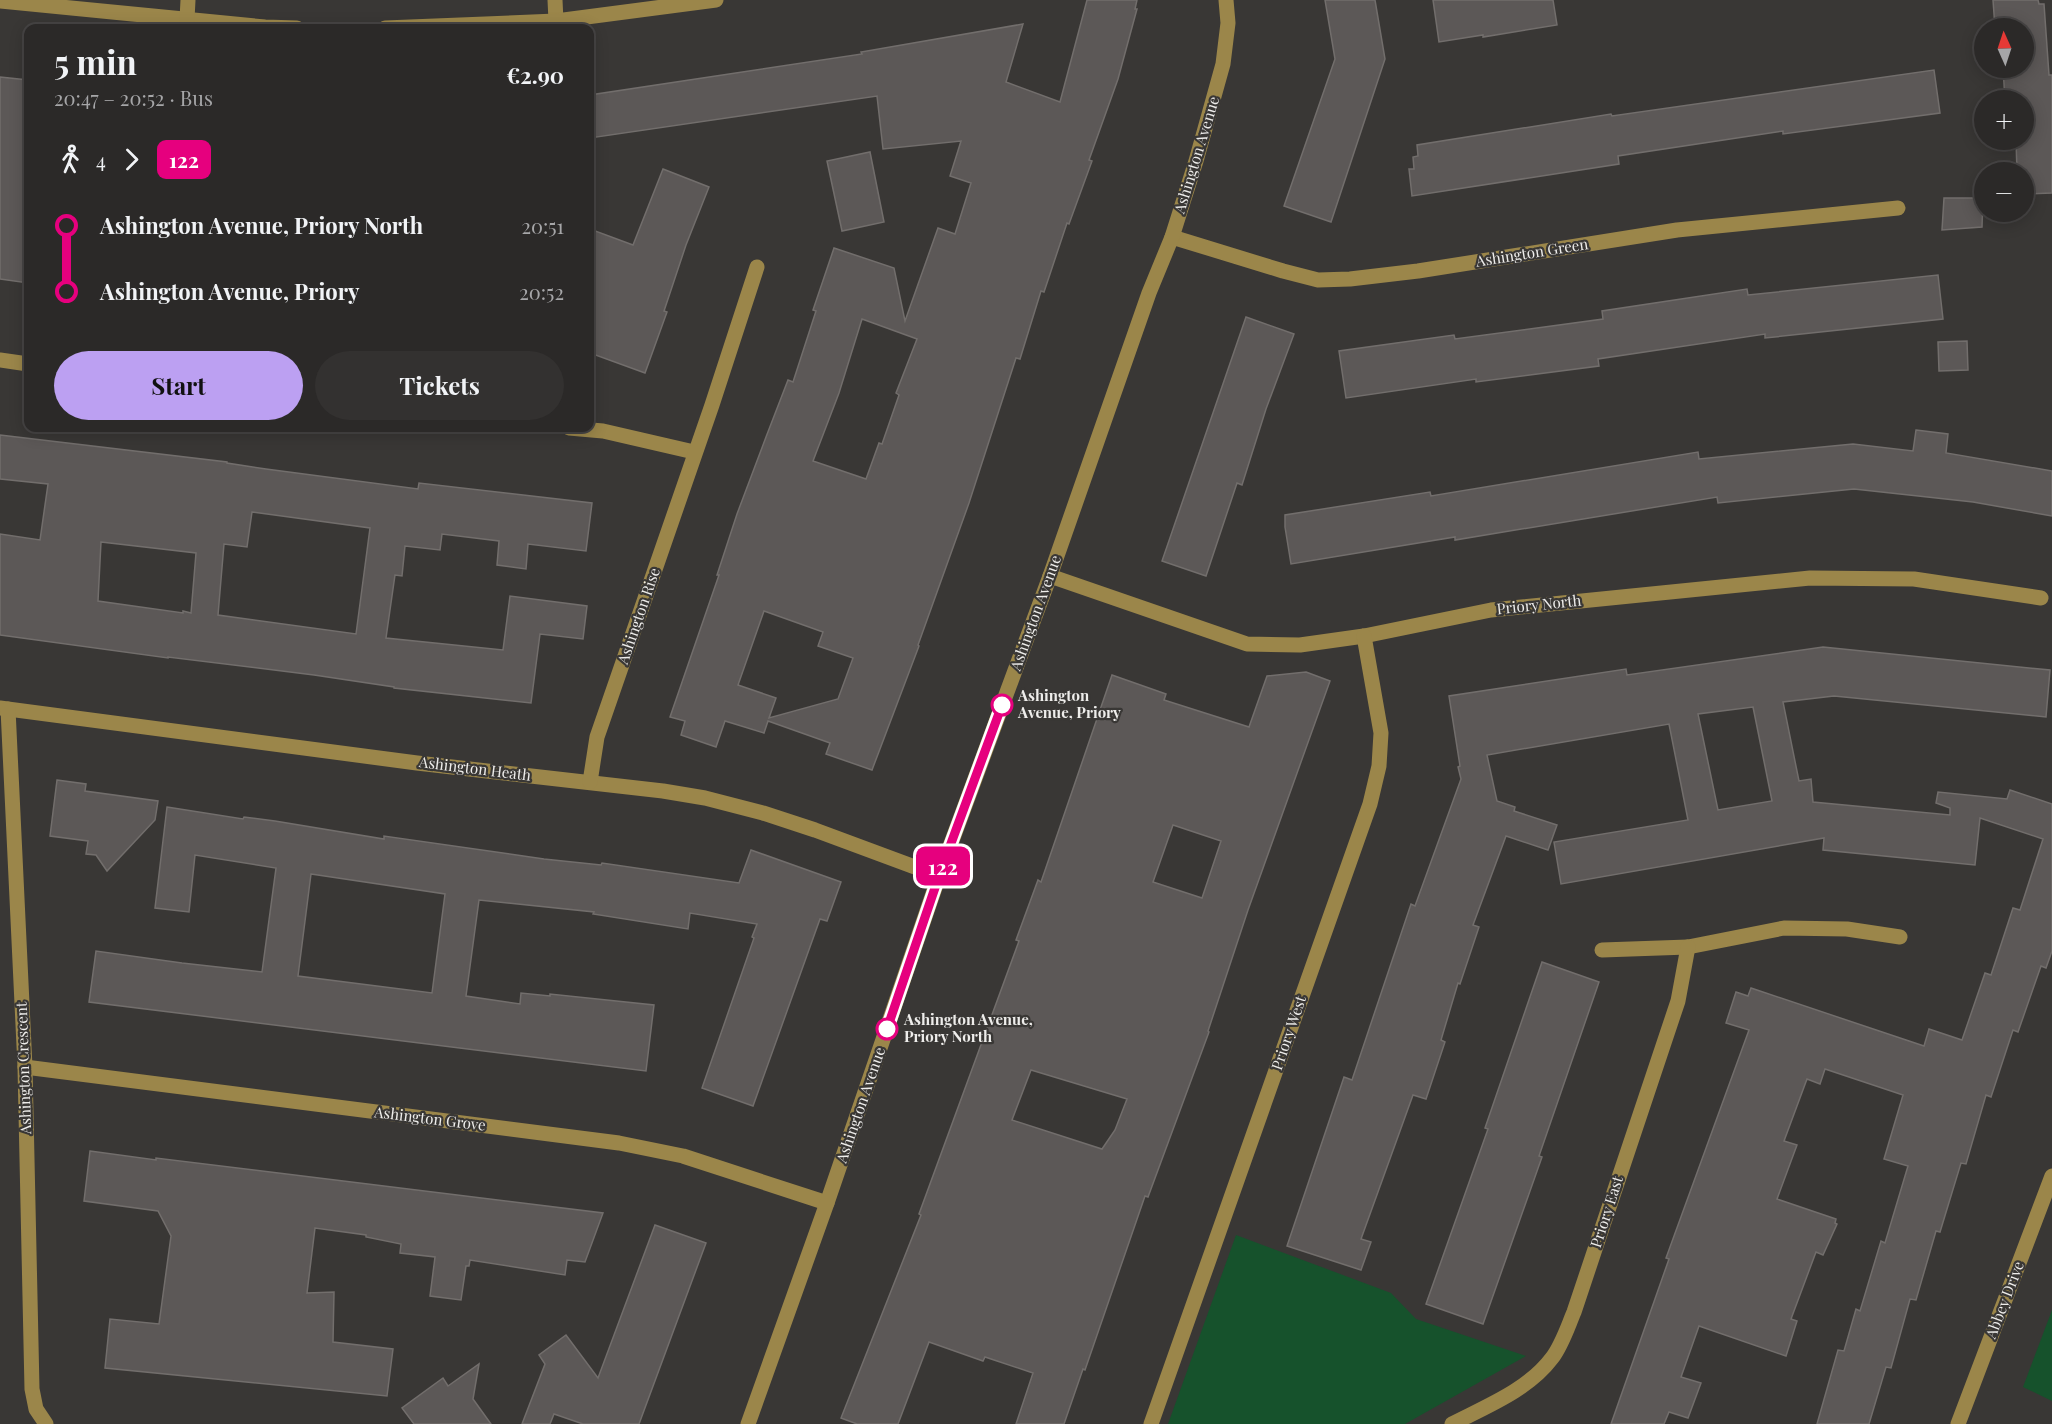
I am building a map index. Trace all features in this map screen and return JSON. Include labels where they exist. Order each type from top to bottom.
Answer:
[{"type":"street","points":[[187,19],[188,0]]},
{"type":"street","points":[[555,0],[556,21]]},
{"type":"street","points":[[483,24],[556,21],[716,0]]},
{"type":"street","name":"Ashington Avenue","points":[[747,1424],[827,1203],[939,876],[1050,576],[1149,293],[1172,237],[1223,64],[1228,23],[1226,0]]},
{"type":"street","points":[[0,1],[248,24]]},
{"type":"street","name":"Ashington Green","points":[[1172,237],[1283,272],[1318,280],[1418,271],[1677,230],[1898,208]]},
{"type":"street","name":"Ashington Rise","points":[[590,782],[597,737],[757,267]]},
{"type":"street","points":[[0,360],[24,363]]},
{"type":"street","points":[[594,431],[694,452]]},
{"type":"street","name":"Priory North","points":[[1050,576],[1247,644],[1300,645],[1364,636],[1491,610],[1810,578],[1914,579],[2041,598]]},
{"type":"street","name":"Priory West","points":[[1151,1424],[1370,804],[1379,766],[1381,733],[1364,636]]},
{"type":"street","name":"Ashington Heath","points":[[4,708],[417,763],[590,782],[705,798],[763,813],[939,876]]},
{"type":"street","name":"Ashington Crescent","points":[[4,708],[26,1067],[32,1389],[36,1409],[46,1424]]},
{"type":"street","points":[[1602,950],[1688,947],[1784,928],[1847,929],[1900,937]]},
{"type":"street","name":"Priory East","points":[[1452,1424],[1509,1395],[1542,1370],[1554,1356],[1574,1312],[1678,1001],[1688,947]]},
{"type":"street","name":"Ashington Grove","points":[[26,1067],[619,1143],[683,1156],[827,1203]]},
{"type":"street","name":"Abbey Drive","points":[[1958,1424],[2052,1176]]},
{"type":"green space","points":[[1236,1235],[1391,1293],[1416,1319],[1526,1356],[1405,1424],[1168,1424]]},
{"type":"green space","points":[[2052,1310],[2052,1401],[2023,1387]]},
{"type":"building","points":[[1087,0],[1137,0],[1135,9],[1137,9],[1118,79],[1089,160],[1092,161],[1069,224],[1067,223],[1044,292],[1041,291],[1020,359],[1016,358],[969,503],[919,646],[872,770],[826,754],[830,743],[768,721],[764,733],[725,721],[716,747],[681,735],[685,721],[670,717],[719,575],[717,575],[737,514],[788,380],[793,382],[816,311],[813,310],[834,248],[894,268],[905,321],[938,228],[955,234],[971,183],[950,176],[961,141],[883,149],[877,96],[594,137],[594,94],[862,54],[861,52],[1023,24],[1006,82],[1060,102]],"holes":[[[862,319],[917,339],[896,393],[899,395],[882,444],[879,443],[866,479],[813,461],[839,393]],[[764,611],[823,632],[818,646],[853,658],[838,699],[769,718],[776,698],[738,685]]]},
{"type":"building","points":[[1325,0],[1375,0],[1385,59],[1331,222],[1284,206],[1335,59]]},
{"type":"building","points":[[1433,0],[1553,0],[1557,25],[1439,42]]},
{"type":"building","points":[[1993,0],[2038,0],[2039,4],[2044,4],[2049,75],[2052,75],[2052,193],[2034,194],[2034,162],[2017,162],[2016,150],[2034,150],[2034,90],[2004,90],[2004,78],[2034,78],[2034,18],[1994,18]]},
{"type":"building","points":[[1934,70],[1940,113],[1783,134],[1783,131],[1618,156],[1619,164],[1412,196],[1409,169],[1414,169],[1413,157],[1418,156],[1417,145],[1611,114],[1612,116]]},
{"type":"building","points":[[0,77],[24,80],[24,282],[0,279]]},
{"type":"building","points":[[870,152],[884,222],[842,231],[827,161]]},
{"type":"building","points":[[663,169],[709,187],[686,245],[664,311],[667,312],[645,373],[594,354],[594,230],[633,245]]},
{"type":"building","points":[[1944,198],[1974,198],[1974,222],[1982,222],[1982,227],[1942,230]]},
{"type":"building","points":[[1938,275],[1943,319],[1765,338],[1765,334],[1598,359],[1599,366],[1476,382],[1476,379],[1346,398],[1339,351],[1454,335],[1455,339],[1603,319],[1602,311],[1747,289],[1748,295]]},
{"type":"building","points":[[1246,317],[1294,334],[1266,409],[1242,485],[1237,483],[1206,576],[1162,561]]},
{"type":"building","points":[[1967,341],[1968,370],[1939,371],[1938,342]]},
{"type":"building","points":[[1916,430],[1948,434],[1946,453],[2052,471],[2052,516],[1973,502],[1854,489],[1718,503],[1717,497],[1291,564],[1285,515],[1430,492],[1431,496],[1698,452],[1699,459],[1853,444],[1913,451]]},
{"type":"building","points":[[0,435],[227,462],[418,489],[419,483],[592,503],[586,551],[528,544],[526,569],[497,565],[499,541],[442,534],[440,550],[405,546],[402,576],[395,575],[386,638],[503,650],[510,596],[587,606],[583,639],[540,634],[531,703],[394,688],[314,675],[0,635],[0,534],[40,540],[48,484],[0,479]],"holes":[[[252,512],[370,528],[356,634],[218,615],[224,544],[247,547]],[[101,542],[196,553],[191,613],[98,601]]]},
{"type":"building","points":[[1823,647],[2050,670],[2046,717],[1834,696],[1783,702],[1799,781],[1811,779],[1813,802],[1950,815],[1950,808],[1936,803],[1938,792],[2007,799],[2010,790],[2052,804],[2052,951],[2046,968],[2041,966],[2018,1032],[2013,1030],[1991,1097],[1986,1095],[1966,1164],[1961,1163],[1940,1232],[1936,1231],[1916,1300],[1910,1299],[1891,1368],[1886,1367],[1869,1424],[1817,1424],[1838,1350],[1844,1351],[1856,1309],[1860,1311],[1881,1241],[1885,1243],[1908,1166],[1884,1159],[1903,1095],[1825,1069],[1820,1084],[1807,1079],[1784,1141],[1797,1145],[1777,1199],[1836,1219],[1837,1224],[1823,1255],[1816,1252],[1791,1319],[1797,1321],[1786,1356],[1699,1326],[1681,1377],[1701,1383],[1688,1418],[1669,1412],[1664,1424],[1611,1424],[1669,1259],[1666,1258],[1749,1030],[1726,1023],[1736,992],[1748,996],[1751,988],[1924,1046],[1929,1029],[1962,1040],[1985,973],[1991,975],[2013,908],[2020,910],[2043,839],[1980,818],[1975,865],[1823,850],[1824,838],[1561,884],[1554,842],[1688,820],[1669,724],[1487,755],[1497,801],[1515,807],[1514,811],[1557,825],[1548,850],[1506,836],[1473,925],[1479,927],[1460,984],[1458,983],[1441,1040],[1445,1042],[1426,1099],[1413,1095],[1361,1239],[1371,1242],[1361,1270],[1287,1246],[1344,1077],[1352,1080],[1411,904],[1415,906],[1461,779],[1449,696],[1626,669],[1627,675]],"holes":[[[1753,707],[1772,801],[1718,810],[1698,714]]]},
{"type":"building","points":[[1306,672],[1330,681],[1248,910],[1209,1032],[1148,1197],[1145,1196],[1064,1424],[1016,1424],[1033,1373],[985,1357],[983,1361],[929,1342],[898,1424],[857,1424],[841,1418],[921,1215],[919,1214],[1019,941],[1016,940],[1038,880],[1041,882],[1112,675],[1166,694],[1164,700],[1249,727],[1267,676]],"holes":[[[1173,825],[1221,841],[1202,898],[1153,882]],[[1031,1070],[1127,1099],[1115,1130],[1102,1149],[1012,1120]]]},
{"type":"building","points":[[57,780],[86,784],[85,791],[158,801],[155,820],[107,871],[96,855],[86,854],[88,841],[50,836]]},
{"type":"building","points":[[167,807],[243,819],[244,817],[275,821],[384,839],[384,836],[544,859],[601,865],[602,863],[739,883],[751,850],[841,882],[827,921],[820,919],[753,1106],[702,1088],[757,924],[690,913],[688,929],[593,914],[594,912],[479,900],[466,996],[520,1004],[521,993],[550,996],[550,994],[654,1005],[646,1071],[89,1002],[96,951],[262,972],[276,868],[195,855],[189,912],[155,908]],"holes":[[[311,874],[445,894],[432,993],[298,976]]]},
{"type":"building","points":[[1542,962],[1599,982],[1539,1156],[1542,1157],[1483,1324],[1426,1304],[1488,1129],[1485,1128]]},
{"type":"building","points":[[90,1151],[603,1213],[585,1262],[567,1260],[565,1275],[470,1260],[469,1266],[466,1266],[461,1300],[430,1296],[435,1257],[400,1253],[401,1244],[366,1237],[366,1235],[315,1228],[307,1293],[334,1292],[333,1342],[393,1349],[387,1396],[105,1368],[110,1319],[159,1324],[171,1236],[158,1211],[84,1201]]},
{"type":"building","points":[[655,1225],[706,1243],[639,1424],[583,1424],[554,1414],[550,1424],[522,1424],[545,1364],[539,1355],[566,1335],[598,1378]]},
{"type":"building","points":[[479,1364],[473,1399],[491,1424],[414,1424],[402,1408],[443,1378],[448,1386]]},
{"type":"bus line","name":"122","points":[[887,1029],[939,876],[1002,705]]},
{"type":"place","name":"Ashington Avenue, Priory","points":[[1002,705]]},
{"type":"place","name":"Ashington Avenue, Priory North","points":[[887,1029]]}]
